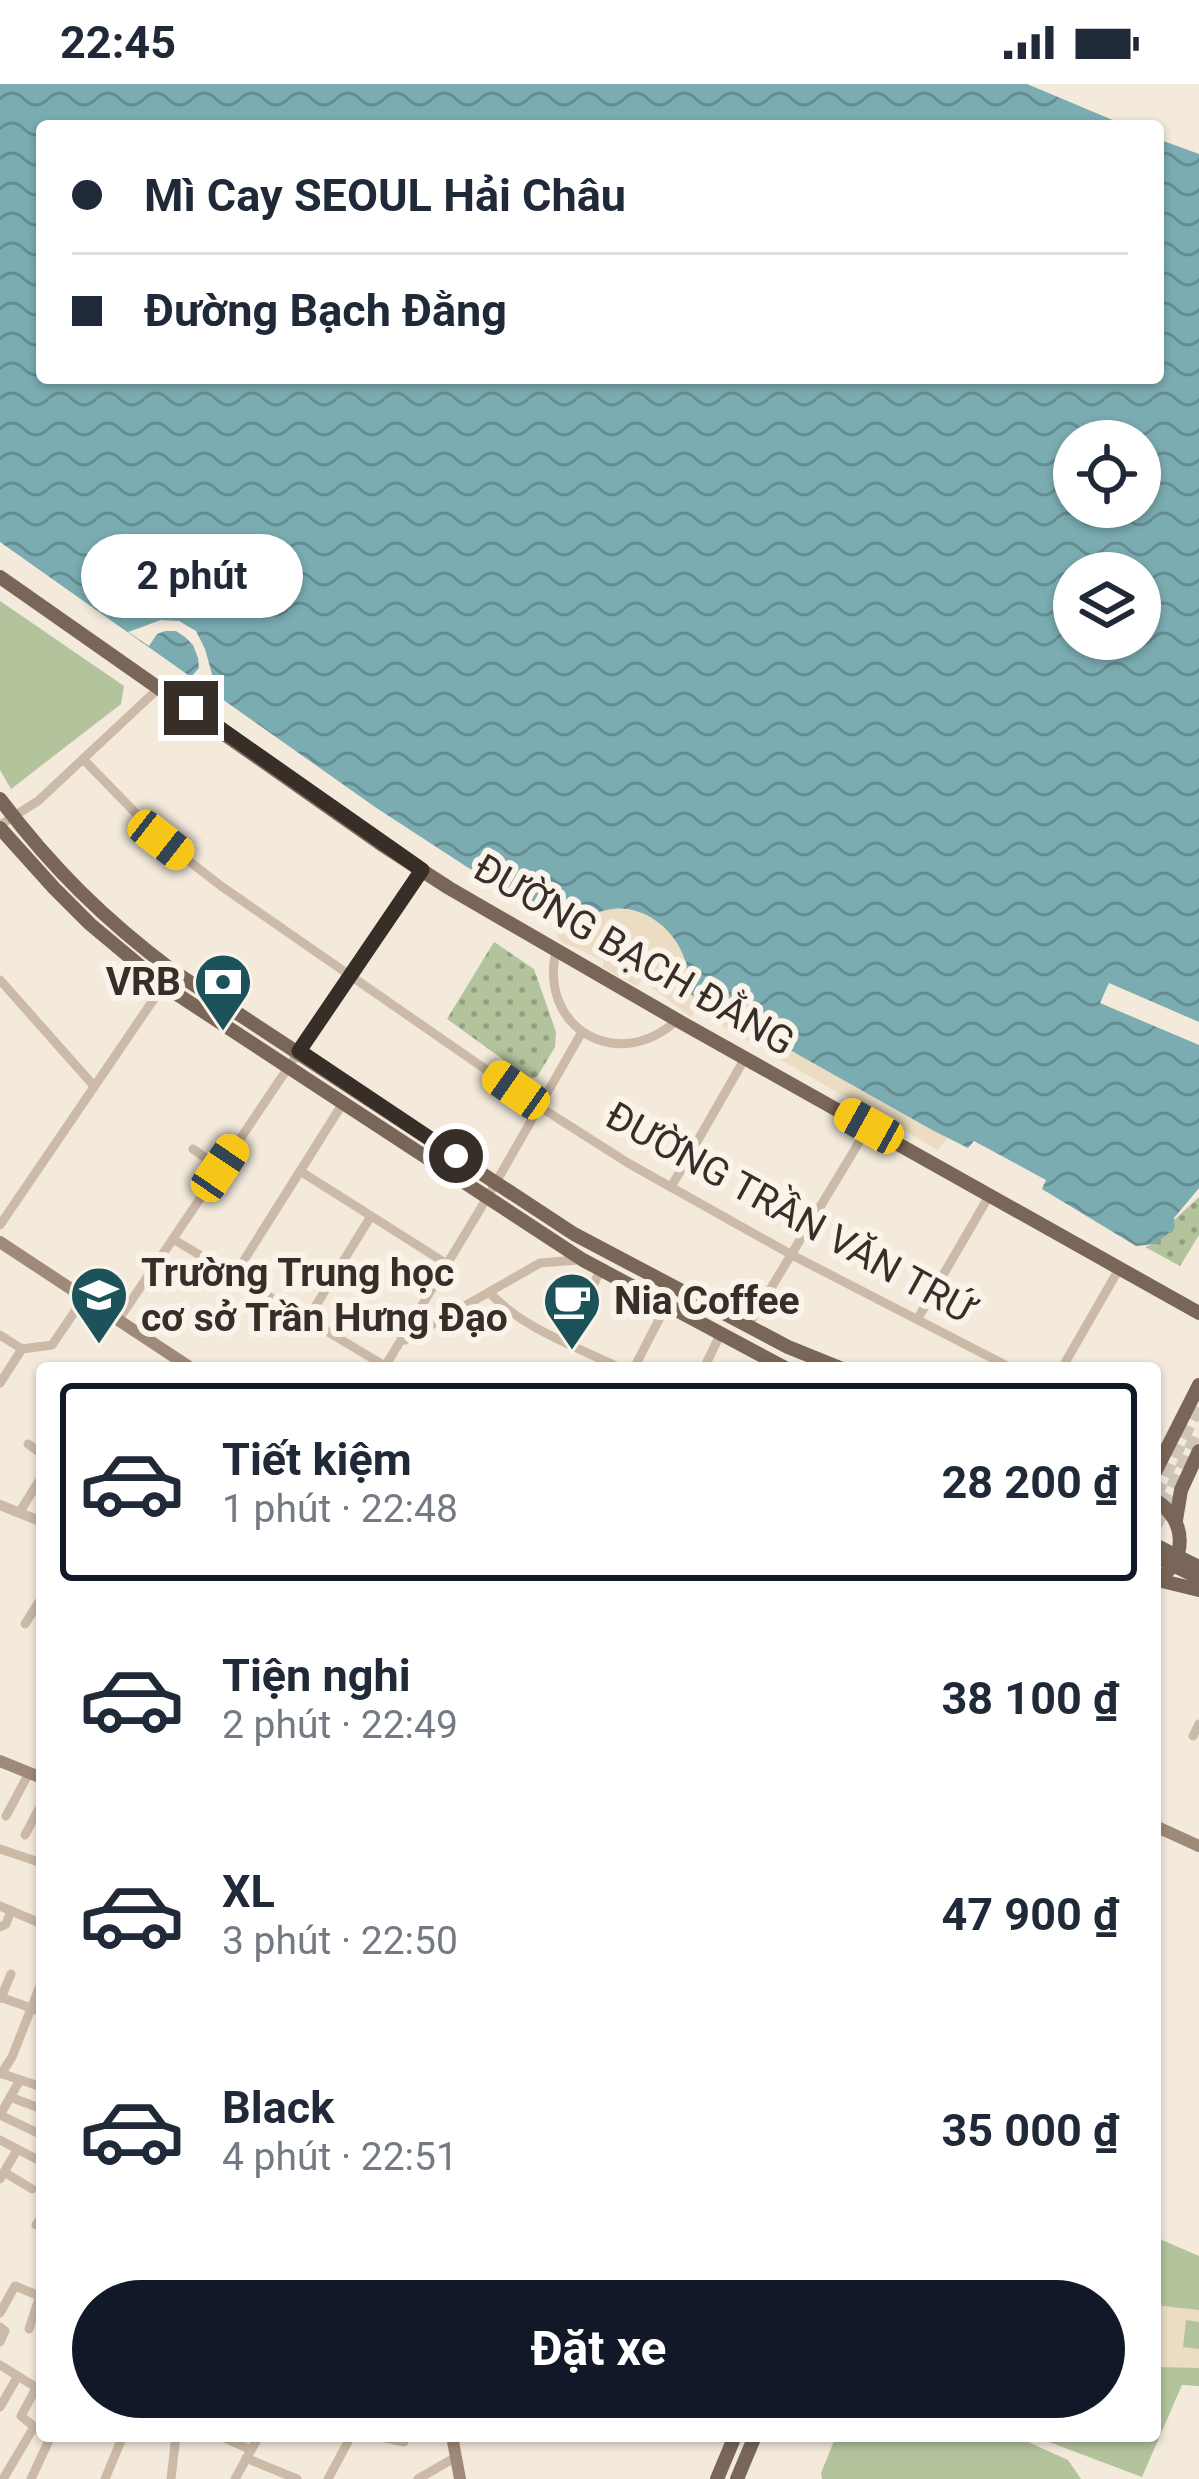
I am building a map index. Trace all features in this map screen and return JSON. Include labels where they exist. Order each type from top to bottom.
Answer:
[{"type":"main road","name":"ĐƯỜNG BẠCH ĐẰNG","points":[[0,577],[422,870],[677,1020],[1199,1313]]},
{"type":"main road","points":[[0,799],[4,823],[54,888],[163,985],[487,1198],[542,1249],[583,1260],[773,1362]]},
{"type":"main road","points":[[4,823],[46,856],[101,914],[173,971],[574,1234],[811,1362]]},
{"type":"main road","points":[[0,1242],[182,1362]]},
{"type":"main road","points":[[788,1347],[825,1362]]},
{"type":"main road","points":[[1161,1460],[1199,1384]]},
{"type":"main road","points":[[1184,1416],[1199,1424]]},
{"type":"main road","points":[[1161,1578],[1177,1558],[1181,1490],[1199,1451]]},
{"type":"main road","points":[[1161,1505],[1176,1520]]},
{"type":"main road","points":[[1181,1539],[1199,1553]]},
{"type":"main road","points":[[1161,1548],[1199,1567]]},
{"type":"main road","points":[[1161,1559],[1199,1579]]},
{"type":"main road","points":[[1161,1582],[1199,1590]]},
{"type":"main road","points":[[0,1761],[36,1775]]},
{"type":"main road","points":[[1161,1829],[1199,1846]]},
{"type":"main road","points":[[453,2442],[460,2479]]},
{"type":"main road","points":[[717,2479],[732,2442]]},
{"type":"main road","points":[[737,2479],[752,2442]]},
{"type":"street","points":[[4,823],[84,760],[160,687]]},
{"type":"street","name":"ĐƯỜNG TRẦN VĂN TRỨ","points":[[84,760],[161,840],[221,886],[540,1107],[628,1163],[792,1255],[1000,1362]]},
{"type":"street","points":[[119,1319],[422,870]]},
{"type":"street","points":[[556,951],[554,990],[564,1013],[582,1032],[609,1043],[639,1043],[677,1020]]},
{"type":"street","points":[[0,1225],[173,971]]},
{"type":"street","points":[[0,980],[94,1086]]},
{"type":"street","points":[[388,1362],[582,1032]]},
{"type":"street","points":[[671,1186],[745,1058]]},
{"type":"street","points":[[234,1276],[343,1102]]},
{"type":"street","points":[[748,1326],[869,1126]]},
{"type":"street","points":[[193,1149],[220,1168]]},
{"type":"street","points":[[300,1171],[447,1264]]},
{"type":"street","points":[[918,1318],[989,1196]]},
{"type":"street","points":[[307,1320],[371,1216]]},
{"type":"street","points":[[173,1239],[377,1362]]},
{"type":"street","points":[[400,1342],[489,1292],[542,1249],[583,1260]]},
{"type":"street","points":[[566,1342],[601,1269]]},
{"type":"street","points":[[1065,1362],[1119,1269]]},
{"type":"street","points":[[489,1292],[506,1311],[608,1362]]},
{"type":"street","points":[[0,1335],[22,1349],[52,1345],[84,1298]]},
{"type":"street","points":[[637,1362],[667,1304]]},
{"type":"street","points":[[707,1362],[721,1333]]},
{"type":"street","points":[[0,1383],[22,1349]]},
{"type":"street","points":[[28,1444],[36,1450]]},
{"type":"street","points":[[19,1513],[36,1486]]},
{"type":"street","points":[[0,1505],[36,1520]]},
{"type":"street","points":[[25,1624],[36,1607]]},
{"type":"street","points":[[1193,1736],[1199,1724]]},
{"type":"street","points":[[6,1816],[36,1775]]},
{"type":"street","points":[[25,1835],[36,1814]]},
{"type":"street","points":[[0,1850],[36,1861]]},
{"type":"street","points":[[0,1927],[6,1924],[6,1908],[36,1921]]},
{"type":"street","points":[[11,1974],[1,1998],[36,2011],[1,2073],[36,2085]]},
{"type":"street","points":[[20,2080],[0,2115],[36,2132]]},
{"type":"street","points":[[10,2097],[36,2107]]},
{"type":"street","points":[[0,2140],[36,2159]]},
{"type":"street","points":[[17,2150],[3,2170],[32,2189]]},
{"type":"street","points":[[0,2313],[15,2285],[36,2294]]},
{"type":"street","points":[[29,2329],[36,2310]]},
{"type":"street","points":[[0,2327],[5,2331],[0,2342]]},
{"type":"street","points":[[0,2365],[36,2388]]},
{"type":"street","points":[[0,2407],[18,2376]]},
{"type":"street","points":[[36,2394],[20,2416],[36,2428]]},
{"type":"street","points":[[3,2479],[38,2442]]},
{"type":"street","points":[[32,2479],[43,2442]]},
{"type":"street","points":[[105,2479],[120,2442]]},
{"type":"street","points":[[171,2479],[175,2442]]},
{"type":"street","points":[[230,2442],[297,2479]]},
{"type":"street","points":[[235,2479],[256,2442]]},
{"type":"street","points":[[328,2479],[348,2442]]},
{"type":"street","points":[[418,2479],[456,2457]]},
{"type":"green space","points":[[0,601],[124,686],[121,704],[11,789],[0,770]]},
{"type":"green space","points":[[494,942],[534,969],[556,1032],[555,1047],[537,1077],[530,1079],[447,1019]]},
{"type":"green space","points":[[1199,1197],[1199,1235],[1180,1266],[1145,1247],[1175,1228],[1174,1220]]},
{"type":"green space","points":[[1161,2240],[1199,2256],[1199,2386],[1182,2385],[1161,2433]]},
{"type":"green space","points":[[834,2442],[1028,2442],[1068,2460],[1081,2479],[822,2479]]},
{"type":"green space","points":[[1049,2442],[1157,2442],[1142,2477]]},
{"type":"shaded area","points":[[610,908],[644,912],[667,928],[691,978],[688,992],[947,1138],[938,1150],[696,1011],[691,1017],[642,980],[637,986],[602,967],[604,961],[560,941],[555,931],[560,920],[573,922]]},
{"type":"shaded area","points":[[1161,2306],[1199,2310],[1199,2322],[1186,2320],[1183,2347],[1199,2349],[1199,2368],[1161,2367]]},
{"type":"water","points":[[0,84],[1027,84],[1113,120],[36,120],[36,384],[1164,384],[1164,141],[1199,154],[1199,1022],[1109,983],[1100,1003],[1199,1045],[1199,1188],[1174,1218],[1175,1228],[1155,1244],[1136,1246],[1042,1189],[1046,1180],[974,1141],[968,1148],[934,1131],[692,995],[678,944],[667,930],[640,912],[606,910],[573,921],[560,920],[467,867],[0,542]]},
{"type":"pier","points":[[161,620],[179,621],[196,631],[217,692],[192,676],[199,668],[198,658],[185,637],[165,631],[149,646],[128,632]]},
{"type":"tunnel","points":[[1161,1483],[1199,1404]]},
{"type":"tunnel","points":[[1161,1513],[1199,1431]]},
{"type":"place","name":"VRB","points":[[223,1033]]},
{"type":"place","name":"Trường Trung học cơ sở Trần Hưng Đạo","points":[[99,1346]]},
{"type":"place","name":"Nia Coffee","points":[[572,1352]]},
{"type":"route","points":[[191,708],[422,870],[299,1051],[456,1156]]}]
